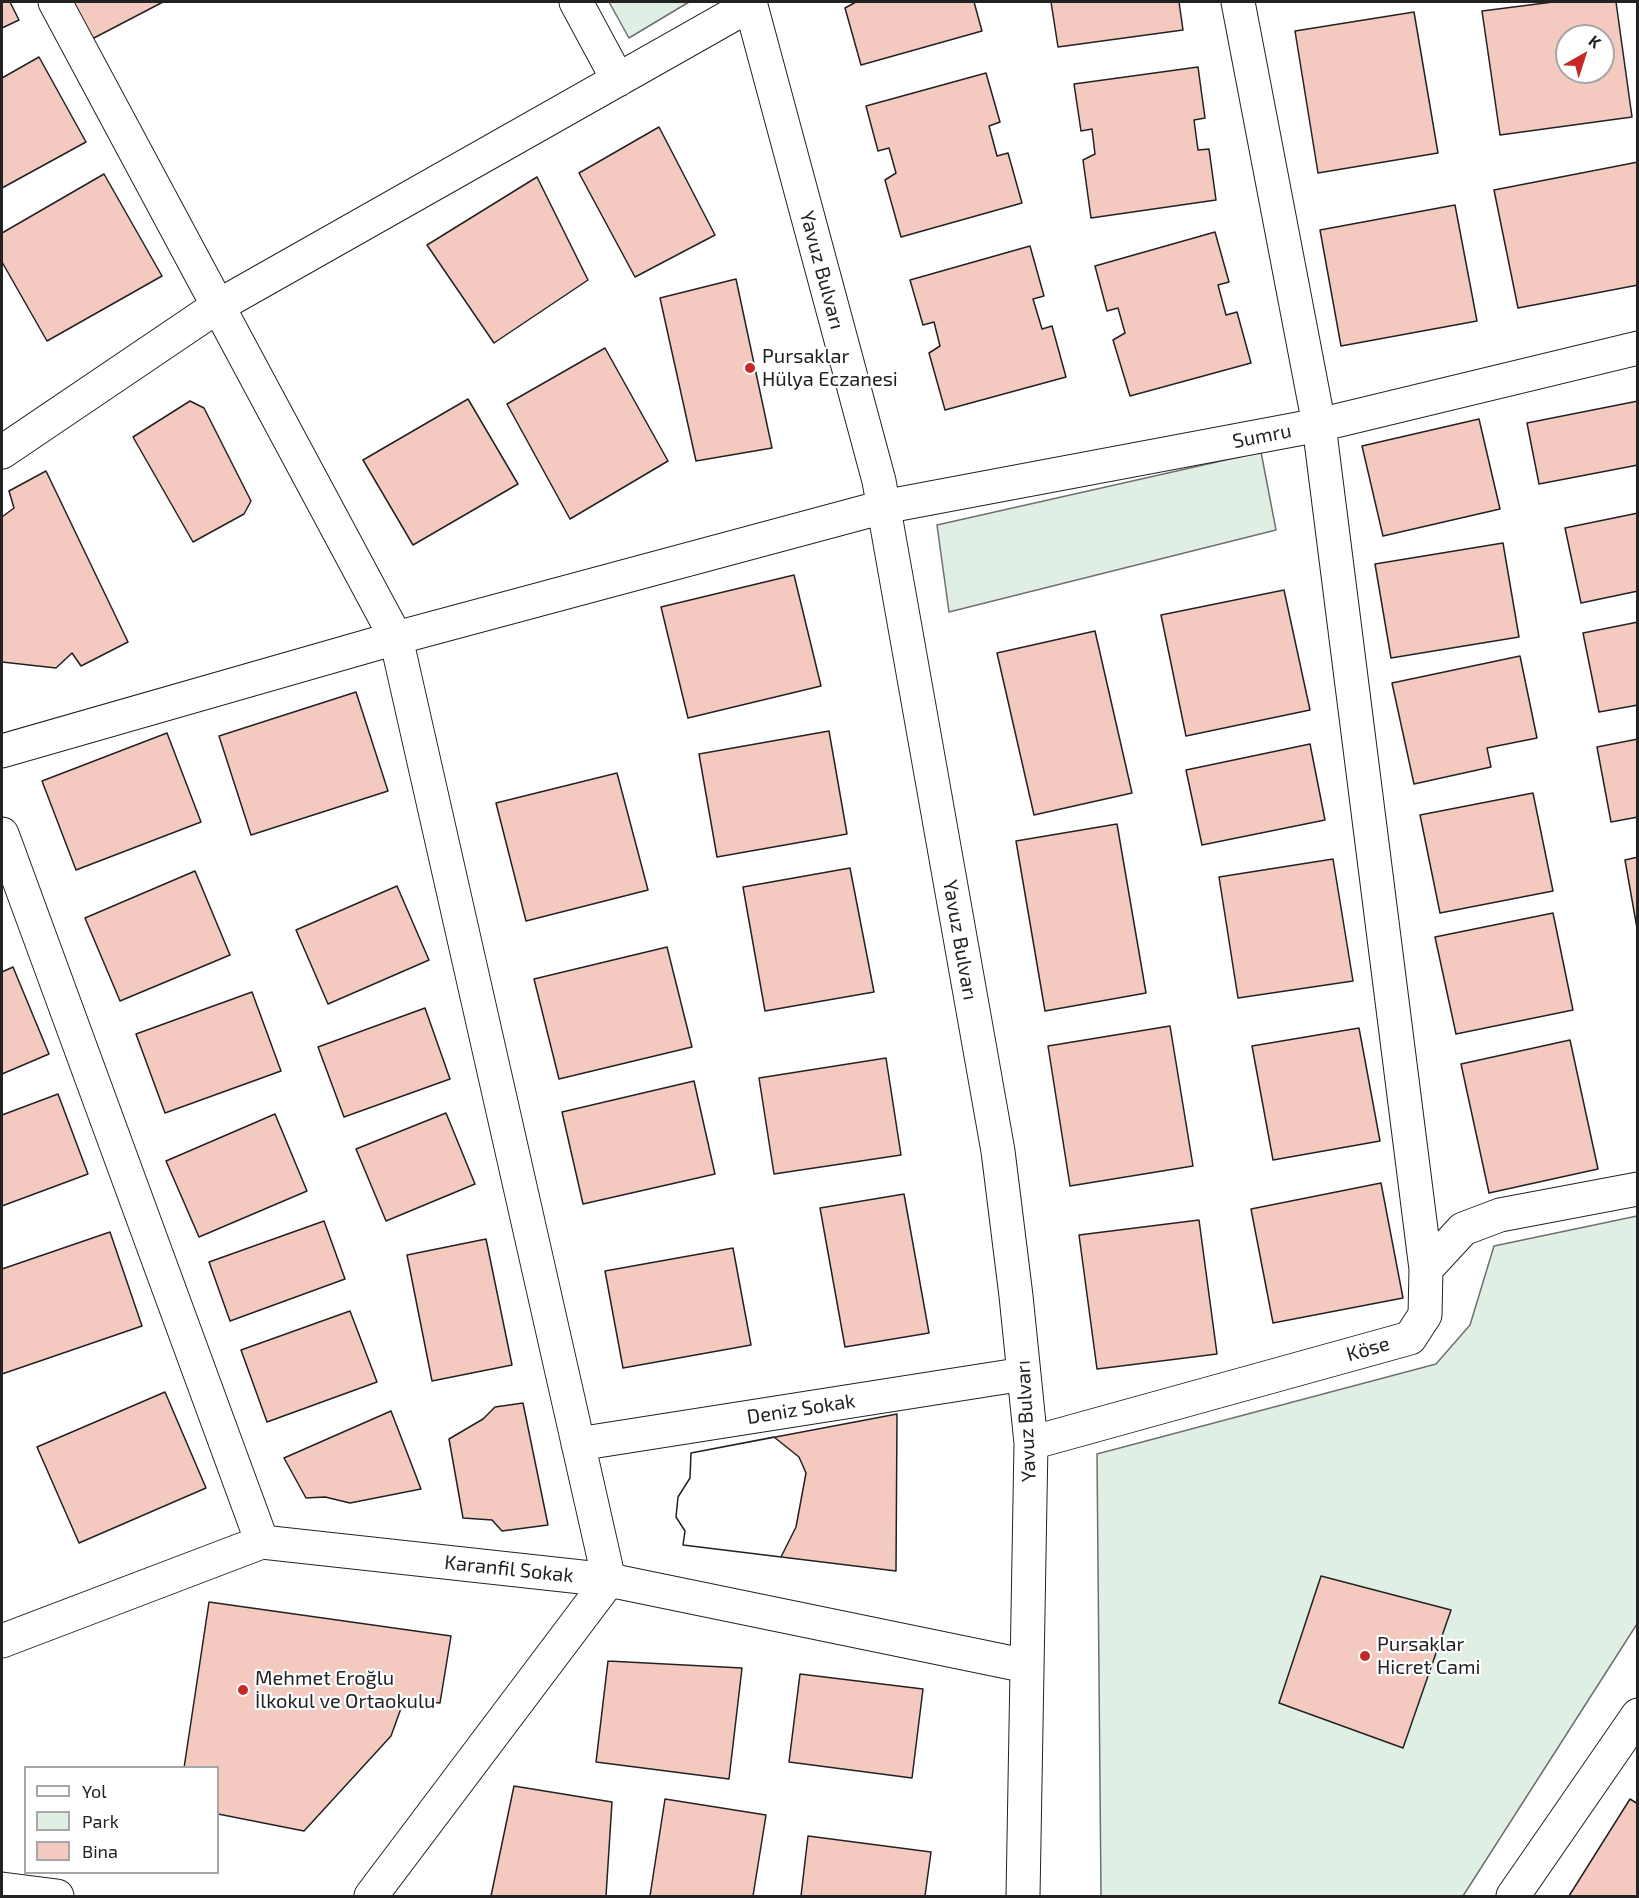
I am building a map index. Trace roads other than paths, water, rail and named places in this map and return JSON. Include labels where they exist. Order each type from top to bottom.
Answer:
[{"type":"street","points":[[55,2],[396,638],[609,1581],[371,1896]]},
{"type":"street","points":[[576,2],[618,80]]},
{"type":"street","name":"Köse","points":[[1030,1443],[1410,1338],[1425,1315],[1426,1269],[1319,425],[1239,2]]},
{"type":"street","points":[[2,452],[218,306],[750,3]]},
{"type":"street","name":"Yavuz Bulvarı","points":[[750,3],[879,481],[998,1151],[1030,1443],[1023,1896]]},
{"type":"street","name":"Sumru","points":[[2,751],[396,638],[883,507],[1319,425],[1638,348]]},
{"type":"street","points":[[2,834],[262,1542]]},
{"type":"street","points":[[1426,1269],[1463,1229],[1472,1225],[1500,1215],[1638,1189]]},
{"type":"street","name":"Deniz Sokak","points":[[578,1444],[1024,1374]]},
{"type":"street","name":"Karanfil Sokak","points":[[2,1641],[262,1542],[609,1581],[1027,1666]]},
{"type":"street","points":[[1513,1896],[1638,1715]]},
{"type":"street","points":[[2,1889],[57,1896]]},
{"type":"place","name":"Pursaklar Hülya Eczanesi","points":[[750,368]]},
{"type":"place","name":"Pursaklar Hicret Cami","points":[[1365,1656]]},
{"type":"place","name":"Mehmet Eroğlu İlkokul ve Ortaokulu","points":[[243,1690]]}]
